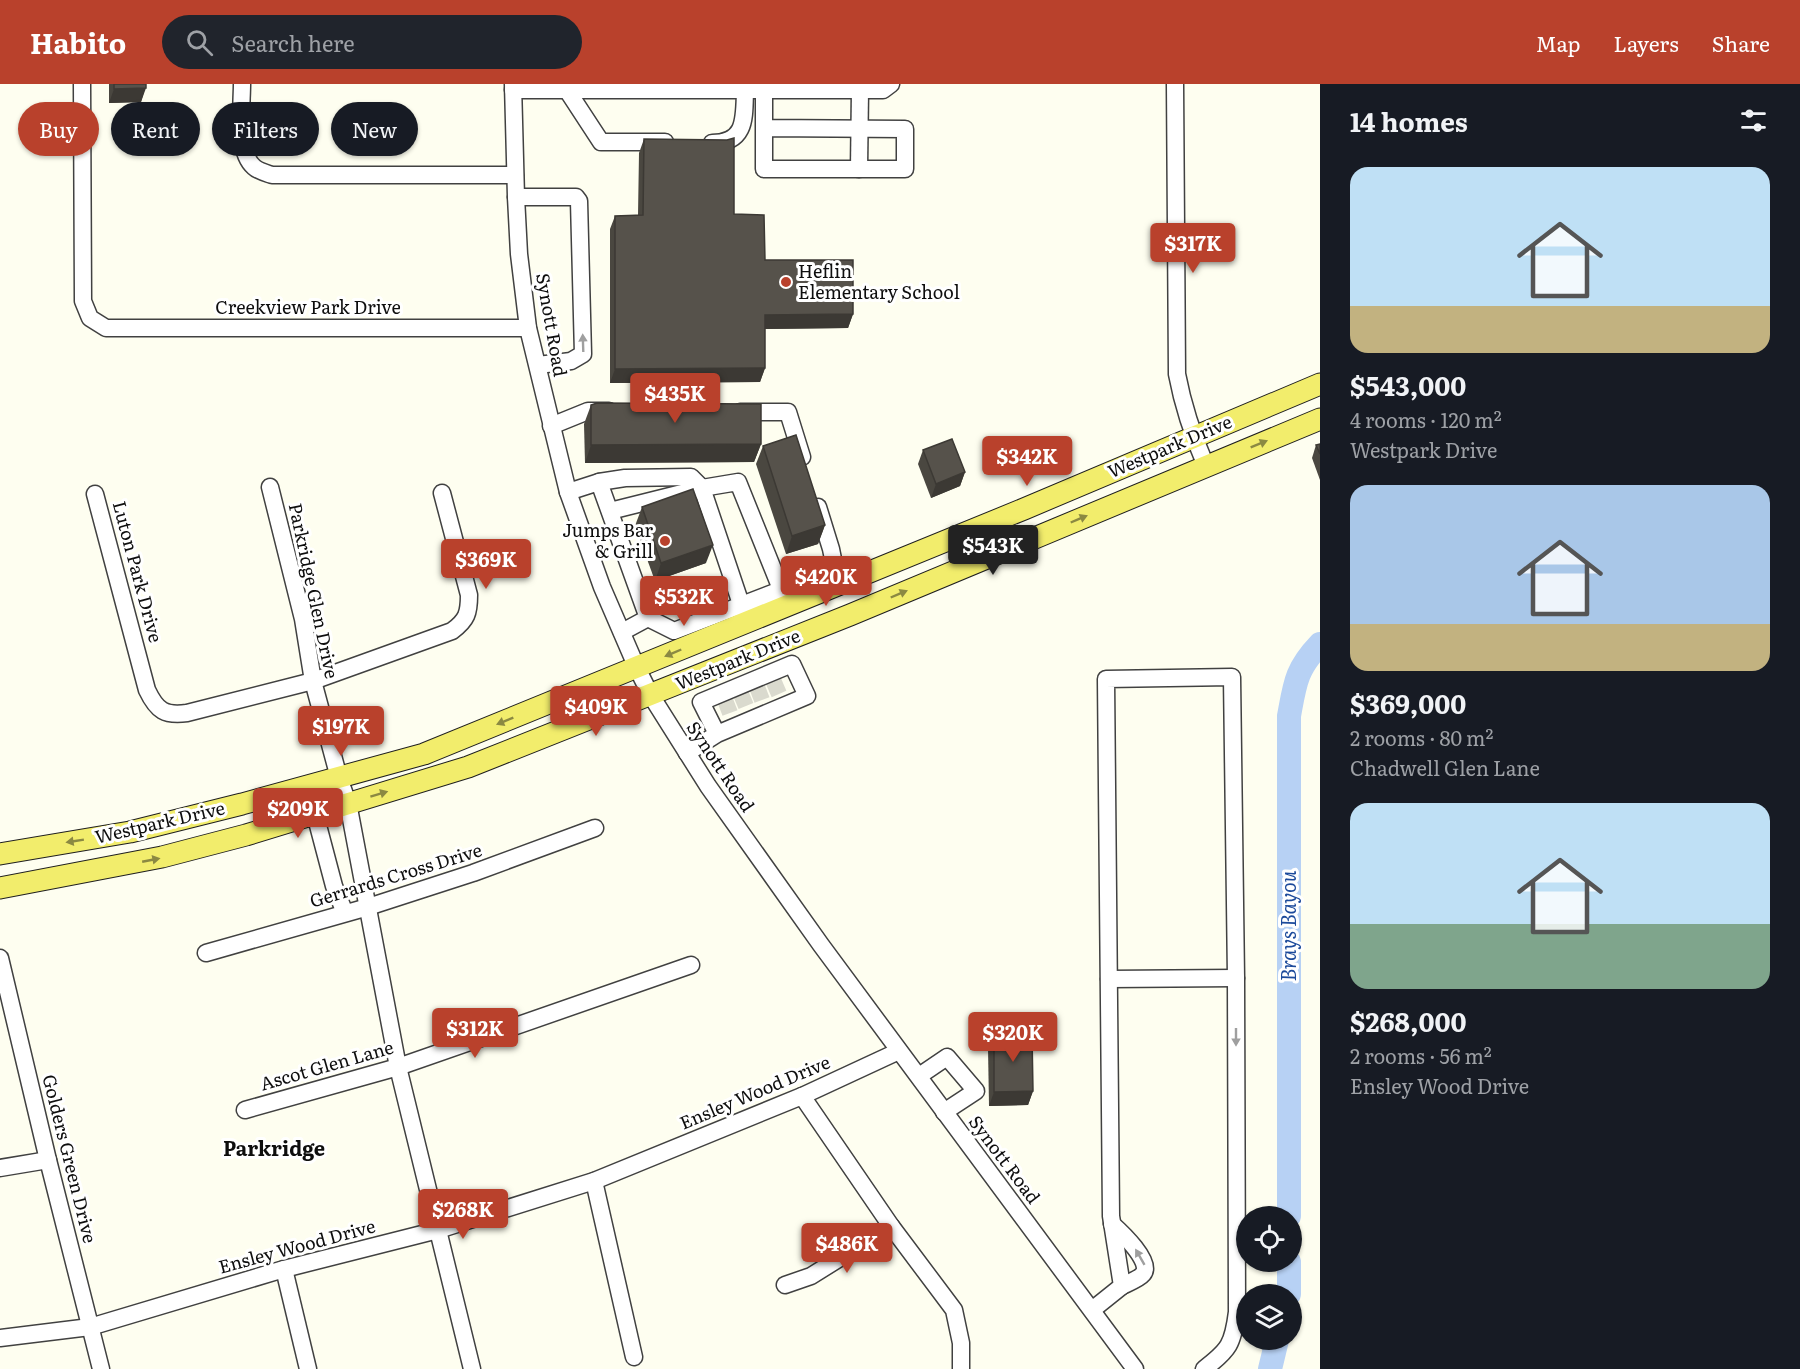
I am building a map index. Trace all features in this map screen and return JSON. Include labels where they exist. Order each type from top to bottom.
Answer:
[{"type":"main road","name":"Westpark Drive","points":[[0,854],[130,832],[424,754],[637,668],[744,614],[836,577],[1024,509],[1320,384]]},
{"type":"main road","name":"Westpark Drive","points":[[0,888],[162,857],[246,835],[468,767],[850,615],[1320,419]]},
{"type":"main road","points":[[836,577],[850,615]]},
{"type":"street","name":"Creekview Park Drive","points":[[82,84],[83,301],[90,318],[106,327],[528,328]]},
{"type":"street","points":[[242,84],[243,144],[246,156],[255,168],[272,175],[515,175]]},
{"type":"street","points":[[513,87],[883,90],[891,84]]},
{"type":"street","points":[[1175,84],[1177,374],[1181,399],[1193,437],[1206,466]]},
{"type":"street","name":"Synott Road","points":[[513,87],[519,254],[528,328],[568,492],[602,587],[637,668],[650,694],[708,786],[899,1051],[1135,1369]]},
{"type":"street","points":[[558,88],[601,142],[678,142]]},
{"type":"street","points":[[700,143],[722,143],[733,139],[740,131],[744,118],[736,88]]},
{"type":"street","points":[[764,90],[764,128],[764,169],[905,169],[905,129],[764,128]]},
{"type":"street","points":[[858,169],[860,90]]},
{"type":"street","points":[[516,197],[576,197],[579,201],[583,354],[571,361],[538,365]]},
{"type":"street","points":[[551,426],[588,411],[623,411]]},
{"type":"street","points":[[729,412],[788,412],[806,469]]},
{"type":"street","points":[[568,492],[598,482],[625,478],[691,477],[702,488],[744,614]]},
{"type":"street","points":[[598,482],[648,618],[674,631],[744,614],[781,589],[836,577],[831,549],[813,492]]},
{"type":"street","points":[[610,511],[702,488],[738,482],[781,589]]},
{"type":"street","name":"Parkridge Glen Drive","points":[[270,488],[303,619],[313,681],[348,803],[398,1067],[472,1369]]},
{"type":"street","name":"Luton Park Drive","points":[[95,494],[147,690],[154,704],[162,711],[174,714],[313,681],[452,631],[464,623],[469,608],[469,595],[442,493]]},
{"type":"street","points":[[622,632],[648,618]]},
{"type":"street","points":[[717,734],[701,702],[744,702],[777,688],[787,666],[777,644]]},
{"type":"street","points":[[687,753],[717,734],[744,702],[777,688],[807,696],[792,664],[787,666]]},
{"type":"street","points":[[1122,1286],[1112,1224],[1106,679],[1232,677],[1237,1312],[1229,1345],[1221,1356],[1204,1369]]},
{"type":"street","points":[[315,814],[334,886],[345,914]]},
{"type":"street","name":"Gerrards Cross Drive","points":[[206,952],[368,907],[474,873],[595,828]]},
{"type":"street","name":"Golders Green Drive","points":[[0,958],[5,997],[101,1369]]},
{"type":"street","name":"Ascot Glen Lane","points":[[245,1110],[398,1067],[691,965]]},
{"type":"street","points":[[1109,979],[1236,978]]},
{"type":"street","name":"Ensley Wood Drive","points":[[0,1338],[90,1327],[284,1269],[438,1230],[594,1181],[802,1096],[899,1051]]},
{"type":"street","points":[[919,1076],[947,1057],[976,1091],[944,1112]]},
{"type":"street","points":[[802,1096],[891,1226],[954,1310],[961,1343],[962,1369]]},
{"type":"street","points":[[0,1168],[48,1160]]},
{"type":"street","points":[[594,1181],[634,1357]]},
{"type":"street","points":[[1092,1310],[1145,1271],[1145,1264],[1139,1253],[1112,1224]]},
{"type":"street","points":[[785,1285],[811,1276],[891,1226]]},
{"type":"street","points":[[284,1269],[308,1369]]},
{"type":"building","points":[[114,84],[146,84],[146,88],[114,89]]},
{"type":"building","points":[[734,138],[734,214],[764,215],[765,260],[853,260],[853,314],[765,315],[765,368],[615,369],[615,216],[643,215],[644,139],[727,140]]},
{"type":"building","points":[[597,403],[761,404],[761,444],[591,445],[591,405]]},
{"type":"building","points":[[796,435],[825,525],[792,536],[763,446]]},
{"type":"building","points":[[952,439],[965,472],[936,484],[923,450]]},
{"type":"building","points":[[693,489],[713,545],[661,563],[642,507]]},
{"type":"building","points":[[994,1034],[1032,1034],[1033,1091],[994,1092]]},
{"type":"waterway","name":"Brays Bayou","points":[[1289,1206],[1289,716],[1301,669],[1320,644]]},
{"type":"waterway","name":"Brays Bayou","points":[[1289,1272],[1289,1284]]},
{"type":"waterway","name":"Brays Bayou","points":[[1270,1369],[1275,1350]]},
{"type":"tunnel","points":[[773,680],[779,694]]},
{"type":"tunnel","points":[[757,687],[762,700]]},
{"type":"tunnel","points":[[741,694],[746,706]]},
{"type":"tunnel","points":[[725,700],[730,713]]},
{"type":"place","name":"Heflin Elementary School","points":[[786,282]]},
{"type":"place","name":"Jumps Bar & Grill","points":[[665,541]]},
{"type":"district","name":"Parkridge","points":[[274,1149]]}]
